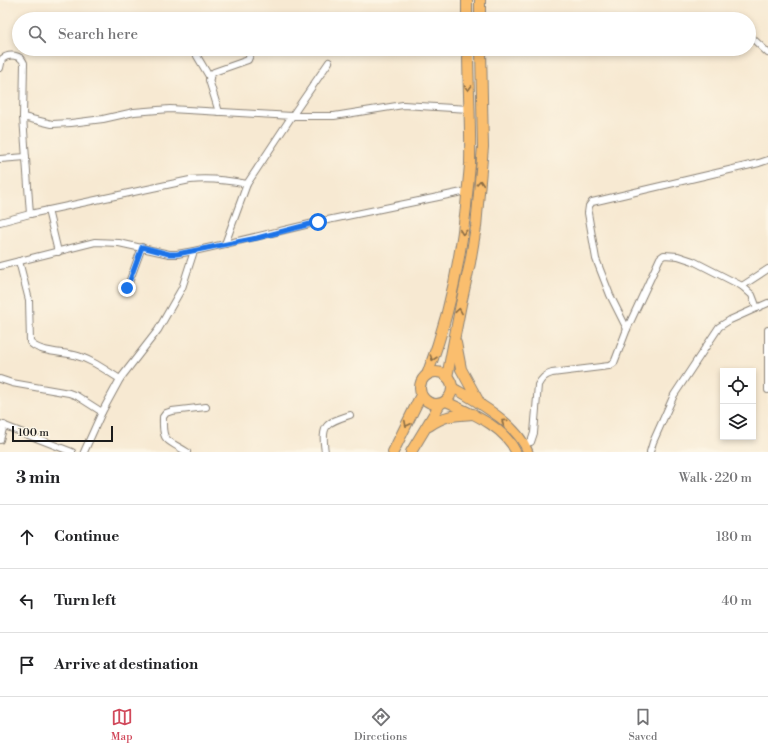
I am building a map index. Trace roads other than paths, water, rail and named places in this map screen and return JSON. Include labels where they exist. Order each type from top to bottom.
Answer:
[{"type":"highway","points":[[467,0],[467,12]]},
{"type":"highway","points":[[480,0],[480,12]]},
{"type":"highway","points":[[442,403],[429,403],[421,395],[419,390],[420,383],[427,375],[442,331],[459,264],[470,164],[468,56]]},
{"type":"highway","points":[[447,377],[476,227],[483,147],[481,56]]},
{"type":"highway","points":[[455,335],[461,369],[480,404]]},
{"type":"highway","points":[[411,452],[442,403],[449,397],[451,392],[452,387],[447,377],[436,372],[427,375]]},
{"type":"highway","points":[[393,452],[421,395]]},
{"type":"highway","points":[[426,428],[450,415],[473,414]]},
{"type":"main road","points":[[452,387],[480,404],[511,427],[526,448]]},
{"type":"main road","points":[[442,403],[473,414],[502,434],[509,441],[516,452]]},
{"type":"street","points":[[756,42],[768,53]]},
{"type":"street","points":[[0,68],[2,59],[5,56],[18,56],[24,63],[23,118],[30,214]]},
{"type":"street","points":[[197,56],[210,78],[209,80],[219,112]]},
{"type":"street","points":[[210,78],[214,72],[248,60],[250,56]]},
{"type":"street","points":[[225,244],[247,184],[329,62]]},
{"type":"street","points":[[23,118],[52,124],[87,122],[152,110],[170,109],[292,116],[334,116],[402,105],[469,110]]},
{"type":"street","points":[[0,159],[26,157]]},
{"type":"street","points":[[627,329],[610,295],[596,259],[588,206],[592,202],[768,160]]},
{"type":"street","points":[[0,222],[48,210],[190,180],[205,178],[247,184]]},
{"type":"street","points":[[0,266],[94,242],[119,243],[169,254],[177,254],[318,222],[467,191]]},
{"type":"street","points":[[48,210],[58,252]]},
{"type":"street","points":[[127,288],[142,247]]},
{"type":"street","points":[[84,452],[102,412],[120,379],[158,330],[182,288],[194,250]]},
{"type":"street","points":[[526,448],[531,442],[534,433],[538,385],[541,379],[552,373],[609,366],[614,363],[627,329],[660,258],[664,255],[678,256],[693,261],[742,286],[752,296],[757,308]]},
{"type":"street","points":[[19,262],[29,300],[30,342],[33,346],[73,355],[91,361],[120,379]]},
{"type":"street","points":[[742,286],[768,269]]},
{"type":"street","points":[[650,452],[674,395],[719,328],[730,320],[767,305]]},
{"type":"street","points":[[768,330],[768,390]]},
{"type":"street","points":[[0,379],[12,383],[68,393],[76,396],[102,412]]},
{"type":"street","points":[[187,452],[164,438],[162,430],[163,417],[172,411],[206,407]]},
{"type":"street","points":[[325,452],[323,442],[325,428],[336,420],[350,415]]},
{"type":"street","points":[[0,440],[2,424],[72,452]]}]
